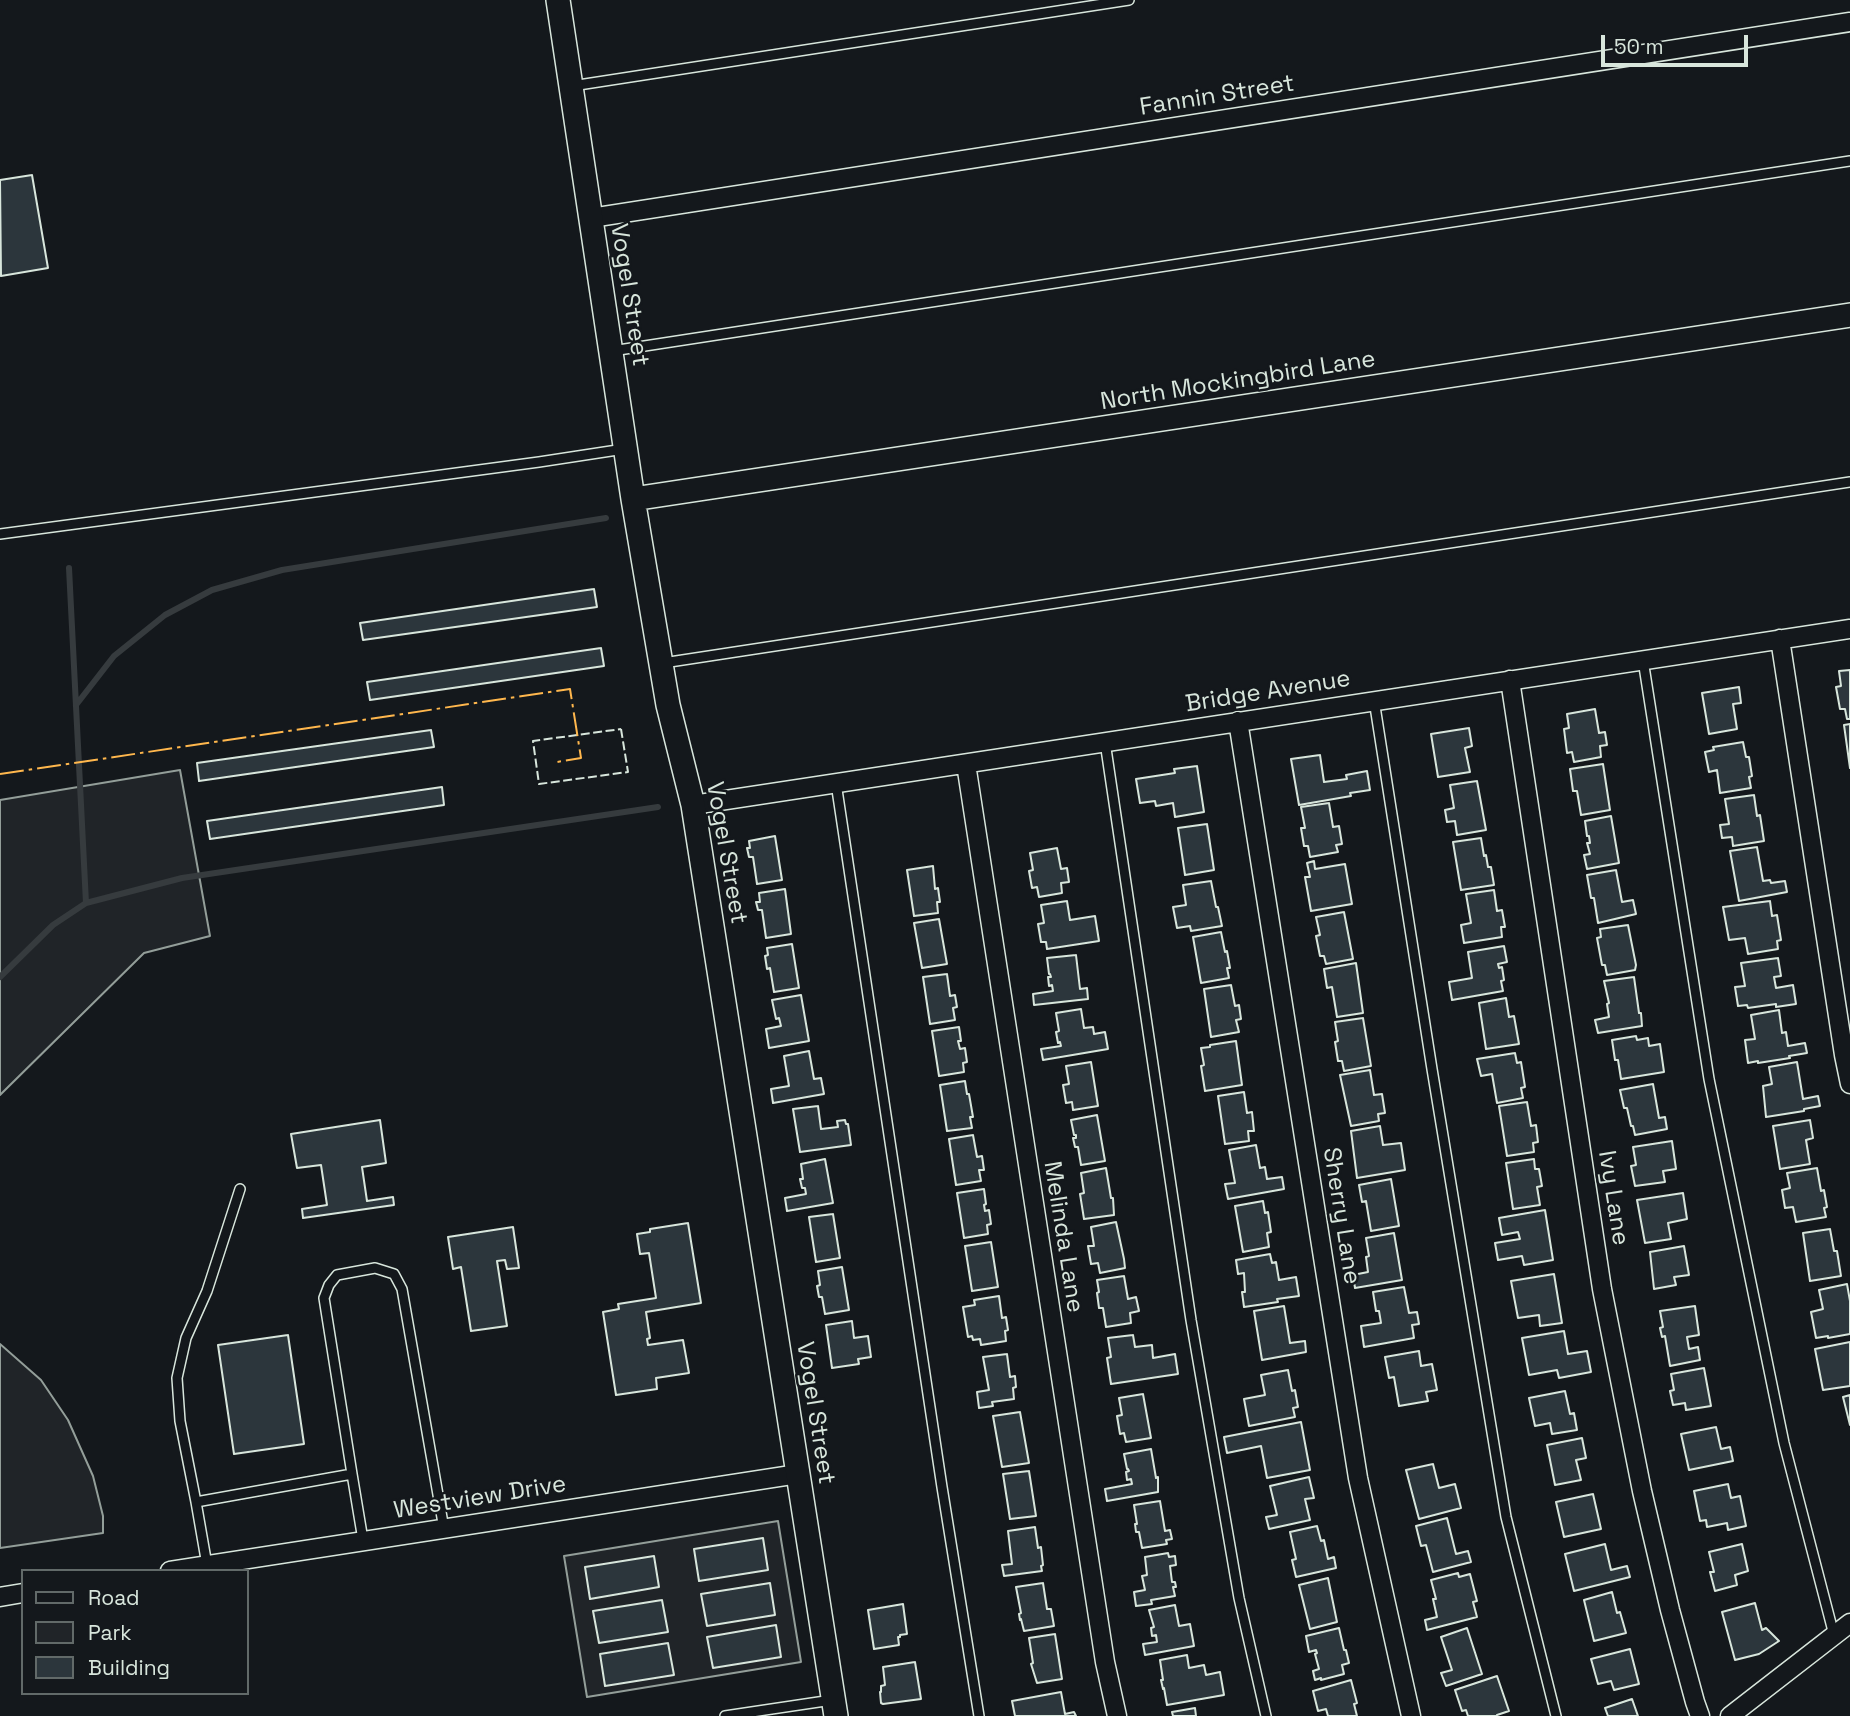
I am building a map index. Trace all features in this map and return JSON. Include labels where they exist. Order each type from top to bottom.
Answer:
[{"type":"street","name":"Vogel Street","points":[[558,0],[633,499],[668,705],[693,805],[835,1708]]},
{"type":"street","name":"Fannin Street","points":[[591,218],[1850,22]]},
{"type":"street","name":"North Mockingbird Lane","points":[[633,499],[1850,316]]},
{"type":"street","name":"Bridge Avenue","points":[[693,805],[1850,629]]},
{"type":"street","points":[[1780,639],[1850,1084]]},
{"type":"street","name":"Ivy Lane","points":[[1510,680],[1602,1289],[1642,1491],[1670,1610],[1700,1716]]},
{"type":"street","name":"Sherry Lane","points":[[1238,721],[1358,1478],[1410,1716]]},
{"type":"street","name":"Melinda Lane","points":[[966,764],[1086,1543],[1105,1662],[1117,1716]]},
{"type":"street","name":"Westview Drive","points":[[182,1569],[798,1474]]},
{"type":"street","points":[[0,1597],[21,1594]]},
{"type":"street","points":[[1730,1716],[1850,1623]]},
{"type":"lane","points":[[571,86],[1129,0]]},
{"type":"lane","points":[[611,351],[1850,161]]},
{"type":"lane","points":[[0,534],[539,462],[625,448]]},
{"type":"lane","points":[[661,663],[1850,482]]},
{"type":"lane","points":[[1643,660],[1709,1079],[1784,1443],[1835,1635]]},
{"type":"lane","points":[[1374,700],[1506,1517],[1556,1716]]},
{"type":"lane","points":[[1105,742],[1191,1320],[1239,1598],[1266,1716]]},
{"type":"lane","points":[[836,783],[979,1716]]},
{"type":"lane","points":[[207,1565],[180,1421],[177,1378],[186,1338],[206,1291],[240,1189]]},
{"type":"lane","points":[[363,1540],[324,1298],[337,1275],[375,1268],[394,1274],[402,1289],[444,1529]]},
{"type":"lane","points":[[196,1502],[352,1474]]},
{"type":"lane","points":[[725,1716],[835,1708]]},
{"type":"green space","points":[[180,770],[210,936],[144,953],[0,1095],[0,800]]},
{"type":"green space","points":[[0,1344],[41,1380],[68,1420],[93,1476],[103,1516],[103,1533],[0,1548]]},
{"type":"green space","points":[[778,1521],[801,1662],[587,1697],[564,1556]]},
{"type":"building","points":[[32,175],[48,268],[1,276],[0,180]]},
{"type":"building","points":[[594,589],[597,607],[363,640],[360,623]]},
{"type":"building","points":[[601,648],[604,666],[370,700],[367,682]]},
{"type":"building","points":[[1850,670],[1850,719],[1847,719],[1845,709],[1840,709],[1836,687],[1841,686],[1839,671]]},
{"type":"building","points":[[1739,687],[1741,703],[1733,704],[1737,729],[1709,734],[1702,693]]},
{"type":"building","points":[[1595,709],[1599,733],[1605,732],[1607,745],[1600,746],[1601,757],[1574,762],[1572,752],[1567,753],[1564,729],[1569,728],[1567,714]]},
{"type":"building","points":[[1850,724],[1850,768],[1844,725]]},
{"type":"building","points":[[1469,728],[1472,746],[1465,748],[1470,772],[1438,777],[1431,734]]},
{"type":"building","points":[[431,730],[434,747],[199,781],[197,763]]},
{"type":"building","points":[[1743,742],[1746,757],[1749,757],[1751,788],[1720,793],[1717,770],[1709,772],[1705,752],[1714,750],[1713,747]]},
{"type":"building","points":[[1320,755],[1324,782],[1347,779],[1346,775],[1367,771],[1370,790],[1299,805],[1291,759]]},
{"type":"building","points":[[1603,764],[1610,810],[1581,815],[1577,791],[1573,791],[1570,769]]},
{"type":"building","points":[[1197,766],[1204,812],[1175,817],[1173,803],[1156,806],[1155,801],[1140,803],[1136,779],[1175,773],[1174,769]]},
{"type":"building","points":[[1477,781],[1486,830],[1457,835],[1455,821],[1447,822],[1445,810],[1454,808],[1450,785]]},
{"type":"building","points":[[442,787],[444,805],[210,839],[207,821]]},
{"type":"building","points":[[1754,795],[1764,841],[1733,846],[1732,837],[1722,838],[1720,825],[1729,824],[1725,799]]},
{"type":"building","points":[[1329,803],[1333,827],[1339,826],[1342,844],[1336,845],[1338,852],[1310,857],[1308,846],[1304,846],[1301,828],[1305,828],[1301,807]]},
{"type":"building","points":[[1611,816],[1619,863],[1587,869],[1584,855],[1590,854],[1587,843],[1590,843],[1585,821]]},
{"type":"building","points":[[1207,824],[1214,870],[1185,875],[1178,828]]},
{"type":"building","points":[[775,836],[782,880],[757,884],[753,857],[749,857],[747,848],[750,848],[749,841]]},
{"type":"building","points":[[1481,838],[1494,885],[1461,890],[1453,842]]},
{"type":"building","points":[[1757,847],[1763,881],[1785,881],[1787,892],[1739,901],[1730,851]]},
{"type":"building","points":[[1057,848],[1061,869],[1067,868],[1069,882],[1061,883],[1062,893],[1039,897],[1037,887],[1032,888],[1030,853]]},
{"type":"building","points":[[1314,861],[1315,869],[1345,864],[1352,904],[1311,911],[1305,877],[1310,877],[1307,863]]},
{"type":"building","points":[[933,866],[935,889],[938,888],[940,902],[937,902],[938,913],[914,916],[907,870]]},
{"type":"building","points":[[1616,870],[1622,902],[1633,900],[1636,914],[1598,923],[1587,875]]},
{"type":"building","points":[[1211,881],[1222,926],[1191,931],[1190,926],[1177,928],[1173,907],[1186,905],[1183,885]]},
{"type":"building","points":[[785,889],[791,934],[766,938],[762,910],[758,910],[756,902],[760,902],[759,893]]},
{"type":"building","points":[[1494,890],[1497,911],[1502,910],[1505,927],[1501,927],[1502,937],[1464,943],[1461,925],[1471,923],[1466,894]]},
{"type":"building","points":[[1067,901],[1070,920],[1095,916],[1099,941],[1047,949],[1046,942],[1041,942],[1038,924],[1044,923],[1041,905]]},
{"type":"building","points":[[1770,901],[1772,916],[1777,915],[1781,940],[1777,941],[1778,949],[1748,954],[1745,938],[1729,940],[1723,907]]},
{"type":"building","points":[[1344,912],[1353,959],[1326,964],[1324,956],[1320,956],[1316,936],[1320,935],[1316,917]]},
{"type":"building","points":[[939,919],[947,964],[922,968],[914,923]]},
{"type":"building","points":[[1628,925],[1635,970],[1607,975],[1605,965],[1602,965],[1597,938],[1601,937],[1600,929]]},
{"type":"building","points":[[1221,932],[1230,968],[1227,968],[1229,978],[1201,983],[1193,937]]},
{"type":"building","points":[[792,944],[799,988],[774,992],[770,968],[767,969],[767,948]]},
{"type":"building","points":[[1504,946],[1507,962],[1498,964],[1499,968],[1502,967],[1503,991],[1452,1000],[1449,982],[1472,978],[1468,952]]},
{"type":"building","points":[[1076,955],[1080,989],[1087,988],[1088,999],[1034,1005],[1033,994],[1053,991],[1052,985],[1049,986],[1048,977],[1051,977],[1047,958]]},
{"type":"building","points":[[1778,958],[1781,976],[1774,977],[1776,988],[1793,985],[1796,1004],[1748,1008],[1747,1005],[1738,1006],[1735,987],[1745,986],[1741,963]]},
{"type":"building","points":[[1356,963],[1363,1013],[1337,1017],[1332,987],[1327,988],[1324,969]]},
{"type":"building","points":[[947,974],[950,996],[955,995],[955,1020],[930,1024],[923,977]]},
{"type":"building","points":[[1634,977],[1642,1026],[1598,1033],[1595,1020],[1609,1017],[1604,981]]},
{"type":"building","points":[[1231,985],[1235,1006],[1239,1005],[1241,1019],[1236,1020],[1239,1032],[1211,1037],[1204,989]]},
{"type":"building","points":[[801,995],[809,1041],[769,1048],[766,1029],[781,1026],[779,1018],[776,1019],[772,1000]]},
{"type":"building","points":[[1506,998],[1509,1017],[1514,1016],[1519,1044],[1486,1049],[1479,1003]]},
{"type":"building","points":[[1081,1009],[1084,1028],[1093,1027],[1094,1034],[1105,1032],[1108,1049],[1043,1060],[1041,1049],[1061,1046],[1056,1032],[1059,1031],[1056,1013]]},
{"type":"building","points":[[1779,1010],[1782,1033],[1786,1032],[1788,1046],[1805,1043],[1807,1053],[1748,1063],[1745,1040],[1755,1039],[1751,1015]]},
{"type":"building","points":[[1363,1018],[1371,1066],[1344,1071],[1342,1061],[1338,1061],[1335,1022]]},
{"type":"building","points":[[959,1027],[961,1041],[958,1041],[960,1049],[965,1048],[967,1062],[963,1063],[964,1072],[939,1076],[932,1031]]},
{"type":"building","points":[[1636,1036],[1637,1040],[1648,1038],[1649,1046],[1660,1044],[1664,1072],[1621,1079],[1612,1040]]},
{"type":"building","points":[[1236,1041],[1242,1085],[1205,1091],[1201,1048]]},
{"type":"building","points":[[809,1051],[814,1079],[821,1078],[824,1094],[773,1103],[771,1089],[789,1086],[784,1056]]},
{"type":"building","points":[[1515,1053],[1517,1063],[1521,1062],[1525,1087],[1521,1088],[1523,1098],[1497,1103],[1492,1074],[1481,1076],[1477,1059]]},
{"type":"building","points":[[1091,1062],[1098,1106],[1073,1110],[1072,1102],[1066,1103],[1063,1085],[1069,1084],[1066,1066]]},
{"type":"building","points":[[1797,1062],[1803,1099],[1818,1096],[1820,1106],[1766,1117],[1763,1086],[1772,1084],[1769,1067]]},
{"type":"building","points":[[1370,1070],[1374,1095],[1382,1094],[1385,1113],[1378,1114],[1379,1121],[1351,1126],[1340,1075]]},
{"type":"building","points":[[965,1081],[973,1117],[970,1117],[972,1128],[947,1131],[940,1085]]},
{"type":"building","points":[[1653,1084],[1659,1118],[1665,1117],[1667,1129],[1635,1135],[1620,1090]]},
{"type":"building","points":[[1244,1092],[1247,1113],[1252,1112],[1254,1131],[1248,1131],[1249,1141],[1225,1144],[1218,1096]]},
{"type":"building","points":[[1527,1102],[1531,1126],[1536,1125],[1538,1142],[1533,1143],[1534,1152],[1507,1156],[1499,1106]]},
{"type":"building","points":[[818,1106],[821,1129],[838,1127],[837,1121],[845,1120],[851,1145],[800,1152],[793,1109]]},
{"type":"building","points":[[1097,1115],[1105,1161],[1081,1165],[1071,1120]]},
{"type":"building","points":[[380,1120],[386,1163],[362,1167],[367,1201],[393,1197],[394,1205],[303,1218],[302,1209],[327,1205],[321,1165],[297,1168],[291,1134]]},
{"type":"building","points":[[1810,1120],[1813,1138],[1806,1140],[1810,1164],[1780,1169],[1773,1126]]},
{"type":"building","points":[[1380,1126],[1383,1145],[1401,1143],[1405,1170],[1357,1178],[1351,1131]]},
{"type":"building","points":[[973,1135],[977,1157],[982,1156],[984,1170],[979,1170],[981,1181],[956,1185],[949,1139]]},
{"type":"building","points":[[1672,1141],[1676,1169],[1663,1171],[1665,1182],[1635,1186],[1631,1166],[1636,1165],[1633,1147]]},
{"type":"building","points":[[1256,1145],[1260,1168],[1265,1167],[1267,1179],[1282,1177],[1284,1189],[1228,1199],[1225,1184],[1235,1183],[1229,1150]]},
{"type":"building","points":[[825,1159],[833,1203],[787,1211],[785,1198],[806,1194],[800,1179],[803,1179],[801,1164]]},
{"type":"building","points":[[1534,1159],[1542,1186],[1537,1187],[1540,1205],[1513,1209],[1506,1163]]},
{"type":"building","points":[[1106,1168],[1114,1215],[1084,1219],[1080,1194],[1084,1193],[1081,1173]]},
{"type":"building","points":[[1817,1168],[1821,1191],[1824,1190],[1826,1217],[1796,1222],[1793,1207],[1785,1208],[1782,1190],[1790,1188],[1787,1173]]},
{"type":"building","points":[[1391,1179],[1399,1226],[1371,1231],[1366,1201],[1362,1202],[1359,1185]]},
{"type":"building","points":[[984,1189],[985,1211],[989,1210],[991,1224],[987,1225],[988,1234],[964,1238],[957,1193]]},
{"type":"building","points":[[1683,1193],[1687,1219],[1668,1223],[1671,1239],[1645,1243],[1637,1200]]},
{"type":"building","points":[[1263,1201],[1271,1232],[1267,1233],[1269,1247],[1243,1252],[1235,1206]]},
{"type":"building","points":[[1545,1210],[1553,1260],[1524,1265],[1522,1256],[1498,1260],[1495,1243],[1520,1239],[1518,1232],[1502,1235],[1499,1218]]},
{"type":"building","points":[[833,1214],[840,1258],[816,1262],[809,1217]]},
{"type":"building","points":[[1116,1222],[1125,1268],[1100,1273],[1098,1263],[1091,1264],[1088,1246],[1094,1246],[1091,1227]]},
{"type":"building","points":[[688,1223],[701,1303],[646,1312],[650,1338],[647,1339],[648,1345],[683,1340],[689,1373],[656,1378],[657,1389],[616,1395],[603,1312],[619,1309],[618,1304],[656,1298],[649,1253],[640,1254],[637,1234],[650,1232],[650,1229]]},
{"type":"building","points":[[513,1227],[519,1268],[507,1269],[505,1260],[497,1261],[507,1326],[471,1331],[461,1267],[453,1269],[448,1237]]},
{"type":"building","points":[[1830,1229],[1841,1276],[1810,1281],[1803,1233]]},
{"type":"building","points":[[1394,1233],[1402,1280],[1355,1288],[1353,1275],[1368,1272],[1366,1238]]},
{"type":"building","points":[[991,1242],[998,1287],[972,1291],[965,1246]]},
{"type":"building","points":[[1684,1246],[1689,1275],[1674,1277],[1676,1285],[1654,1289],[1650,1252]]},
{"type":"building","points":[[1270,1254],[1272,1263],[1276,1262],[1279,1280],[1296,1277],[1299,1296],[1244,1307],[1244,1273],[1238,1274],[1236,1260]]},
{"type":"building","points":[[842,1267],[849,1310],[825,1314],[817,1286],[820,1285],[818,1271]]},
{"type":"building","points":[[1554,1274],[1562,1323],[1540,1326],[1539,1315],[1518,1318],[1511,1281]]},
{"type":"building","points":[[1124,1276],[1128,1299],[1136,1297],[1139,1311],[1130,1313],[1131,1323],[1106,1327],[1103,1308],[1099,1308],[1097,1280]]},
{"type":"building","points":[[1847,1284],[1850,1334],[1816,1338],[1811,1312],[1823,1309],[1819,1290]]},
{"type":"building","points":[[1404,1287],[1409,1313],[1417,1312],[1419,1324],[1412,1325],[1414,1338],[1364,1347],[1361,1326],[1381,1323],[1373,1292]]},
{"type":"building","points":[[999,1296],[1002,1318],[1006,1317],[1006,1341],[981,1345],[980,1339],[973,1340],[972,1336],[968,1337],[963,1307],[975,1305],[974,1300]]},
{"type":"building","points":[[1284,1306],[1290,1343],[1305,1341],[1306,1352],[1262,1360],[1254,1311]]},
{"type":"building","points":[[1695,1306],[1699,1335],[1687,1337],[1689,1349],[1698,1347],[1700,1360],[1670,1366],[1665,1336],[1662,1337],[1660,1328],[1663,1327],[1660,1311]]},
{"type":"building","points":[[852,1321],[854,1338],[868,1336],[871,1357],[858,1359],[859,1364],[832,1368],[826,1325]]},
{"type":"building","points":[[1564,1331],[1568,1354],[1587,1351],[1591,1372],[1559,1378],[1557,1370],[1529,1375],[1522,1338]]},
{"type":"building","points":[[288,1335],[304,1444],[234,1454],[218,1345]]},
{"type":"building","points":[[1133,1335],[1135,1347],[1152,1345],[1153,1358],[1175,1354],[1178,1374],[1111,1384],[1107,1358],[1111,1357],[1108,1338]]},
{"type":"building","points":[[1850,1342],[1850,1386],[1823,1390],[1815,1349]]},
{"type":"building","points":[[1419,1351],[1421,1366],[1432,1364],[1437,1390],[1426,1392],[1428,1401],[1399,1406],[1394,1377],[1389,1378],[1385,1357]]},
{"type":"building","points":[[1007,1354],[1010,1377],[1015,1376],[1014,1399],[992,1402],[993,1406],[979,1408],[977,1392],[989,1390],[983,1357]]},
{"type":"building","points":[[1704,1368],[1711,1406],[1686,1410],[1685,1403],[1673,1405],[1671,1374]]},
{"type":"building","points":[[1288,1370],[1298,1407],[1293,1408],[1295,1417],[1249,1426],[1244,1399],[1265,1395],[1261,1375]]},
{"type":"building","points":[[1565,1391],[1570,1414],[1574,1413],[1577,1430],[1552,1434],[1550,1423],[1535,1426],[1529,1398]]},
{"type":"building","points":[[1143,1394],[1151,1438],[1126,1442],[1124,1433],[1120,1434],[1117,1416],[1122,1415],[1119,1398]]},
{"type":"building","points":[[1850,1395],[1850,1425],[1843,1397]]},
{"type":"building","points":[[1020,1412],[1029,1463],[1002,1467],[993,1416]]},
{"type":"building","points":[[1301,1422],[1310,1470],[1267,1478],[1261,1446],[1227,1453],[1224,1437]]},
{"type":"building","points":[[1716,1427],[1721,1449],[1730,1447],[1733,1461],[1689,1470],[1681,1434]]},
{"type":"building","points":[[1582,1438],[1586,1458],[1576,1460],[1581,1480],[1555,1485],[1547,1445]]},
{"type":"building","points":[[1151,1449],[1156,1478],[1158,1477],[1158,1492],[1107,1501],[1105,1489],[1132,1484],[1131,1479],[1127,1480],[1126,1472],[1129,1471],[1124,1454]]},
{"type":"building","points":[[1433,1464],[1439,1488],[1455,1484],[1461,1508],[1419,1519],[1406,1470]]},
{"type":"building","points":[[1029,1471],[1036,1516],[1010,1519],[1003,1474]]},
{"type":"building","points":[[1309,1477],[1314,1498],[1305,1499],[1310,1520],[1269,1529],[1266,1517],[1277,1515],[1270,1486]]},
{"type":"building","points":[[1728,1484],[1731,1498],[1740,1496],[1746,1526],[1728,1530],[1727,1523],[1707,1527],[1706,1520],[1700,1521],[1694,1491]]},
{"type":"building","points":[[1593,1494],[1601,1529],[1564,1537],[1556,1502]]},
{"type":"building","points":[[1160,1501],[1165,1531],[1170,1530],[1172,1539],[1166,1540],[1167,1544],[1142,1548],[1139,1532],[1136,1532],[1134,1505]]},
{"type":"building","points":[[1447,1518],[1456,1554],[1468,1551],[1471,1562],[1433,1572],[1426,1545],[1421,1546],[1416,1526]]},
{"type":"building","points":[[1317,1526],[1321,1541],[1324,1540],[1328,1559],[1334,1557],[1336,1568],[1296,1577],[1292,1560],[1296,1559],[1290,1532]]},
{"type":"building","points":[[1035,1527],[1038,1548],[1041,1547],[1042,1571],[1004,1576],[1002,1565],[1012,1564],[1008,1531]]},
{"type":"building","points":[[763,1538],[768,1570],[699,1581],[694,1549]]},
{"type":"building","points":[[1605,1544],[1611,1570],[1627,1566],[1630,1577],[1574,1591],[1565,1554]]},
{"type":"building","points":[[1742,1544],[1748,1571],[1735,1575],[1737,1585],[1715,1591],[1709,1552]]},
{"type":"building","points":[[1168,1553],[1169,1557],[1175,1556],[1176,1565],[1170,1566],[1172,1582],[1175,1582],[1176,1587],[1173,1587],[1175,1596],[1136,1606],[1134,1592],[1145,1590],[1142,1576],[1147,1575],[1145,1557]]},
{"type":"building","points":[[654,1556],[659,1587],[590,1599],[585,1567]]},
{"type":"building","points":[[1458,1573],[1459,1577],[1470,1574],[1477,1601],[1473,1602],[1477,1617],[1427,1630],[1425,1620],[1437,1617],[1431,1580]]},
{"type":"building","points":[[1328,1578],[1337,1622],[1310,1629],[1299,1585]]},
{"type":"building","points":[[770,1583],[775,1615],[707,1626],[701,1594]]},
{"type":"building","points":[[1043,1583],[1047,1609],[1051,1609],[1054,1626],[1024,1631],[1016,1587]]},
{"type":"building","points":[[1612,1592],[1626,1633],[1594,1641],[1584,1600]]},
{"type":"building","points":[[662,1600],[668,1632],[599,1643],[593,1611]]},
{"type":"building","points":[[1755,1603],[1762,1630],[1766,1628],[1779,1641],[1759,1654],[1735,1660],[1722,1612]]},
{"type":"building","points":[[903,1604],[907,1634],[898,1637],[899,1645],[874,1649],[868,1610]]},
{"type":"building","points":[[1175,1605],[1179,1626],[1190,1624],[1194,1646],[1145,1655],[1143,1644],[1157,1642],[1156,1635],[1152,1636],[1151,1628],[1154,1627],[1149,1610]]},
{"type":"building","points":[[776,1625],[781,1657],[713,1668],[707,1637]]},
{"type":"building","points":[[1339,1628],[1349,1663],[1342,1665],[1344,1674],[1315,1680],[1313,1671],[1319,1669],[1315,1654],[1317,1653],[1316,1650],[1309,1652],[1306,1636]]},
{"type":"building","points":[[1467,1628],[1482,1674],[1446,1686],[1441,1673],[1452,1670],[1441,1637]]},
{"type":"building","points":[[1055,1634],[1062,1679],[1037,1683],[1031,1664],[1029,1638]]},
{"type":"building","points":[[668,1643],[674,1675],[605,1686],[600,1654]]},
{"type":"building","points":[[1630,1649],[1639,1684],[1614,1690],[1611,1681],[1598,1684],[1591,1659]]},
{"type":"building","points":[[1187,1655],[1189,1668],[1204,1665],[1206,1675],[1220,1672],[1224,1695],[1167,1705],[1160,1660]]},
{"type":"building","points":[[915,1662],[921,1699],[881,1703],[881,1686],[885,1685],[883,1667]]},
{"type":"building","points":[[1497,1676],[1509,1711],[1497,1716],[1468,1716],[1466,1710],[1462,1711],[1455,1690]]},
{"type":"building","points":[[1351,1680],[1357,1703],[1354,1704],[1357,1716],[1328,1716],[1326,1709],[1318,1711],[1313,1691]]},
{"type":"building","points":[[1061,1692],[1065,1714],[1074,1712],[1076,1716],[1015,1716],[1012,1701]]},
{"type":"building","points":[[1632,1699],[1638,1716],[1608,1716],[1605,1708]]},
{"type":"building","points":[[1195,1708],[1196,1716],[1173,1716],[1172,1712]]},
{"type":"waterway","points":[[76,705],[114,656],[165,615],[212,590],[282,570],[606,518]]},
{"type":"waterway","points":[[69,568],[86,903]]},
{"type":"waterway","points":[[0,977],[53,925],[86,903],[182,878],[658,807]]},
{"type":"fence","points":[[621,729],[628,772],[539,784],[533,741],[621,729]]},
{"type":"power","points":[[0,774],[570,689],[581,758],[557,762]]}]
